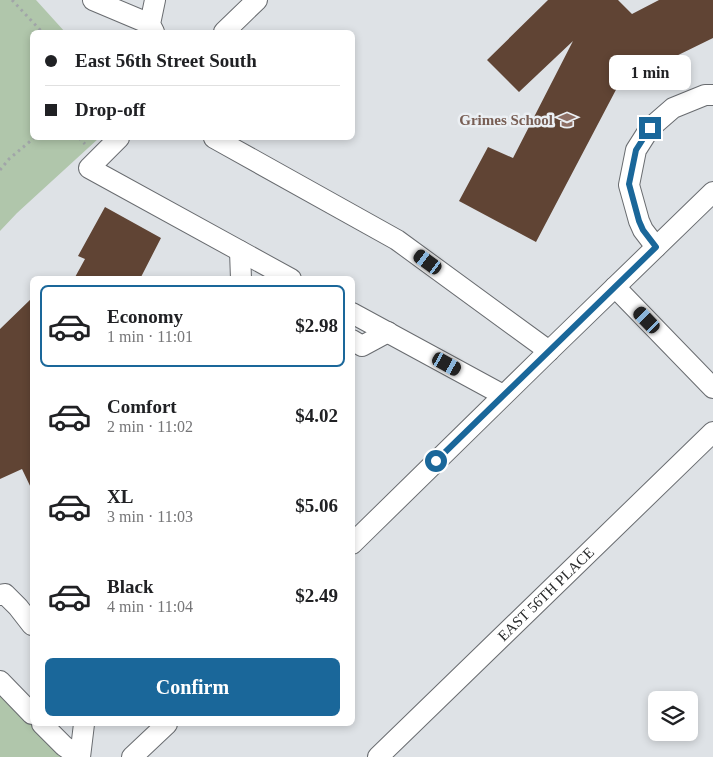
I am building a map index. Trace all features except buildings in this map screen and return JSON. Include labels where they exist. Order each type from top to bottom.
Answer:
[{"type":"street","points":[[97,1],[152,28],[155,0]]},
{"type":"street","points":[[226,30],[257,0]]},
{"type":"street","points":[[656,247],[643,230],[639,221],[629,184],[636,150],[650,128],[673,108],[705,95],[713,95]]},
{"type":"street","points":[[117,140],[89,168],[286,276]]},
{"type":"street","points":[[218,140],[397,240],[549,351]]},
{"type":"street","points":[[355,541],[713,192]]},
{"type":"street","points":[[240,251],[241,276]]},
{"type":"street","points":[[615,287],[713,388]]},
{"type":"street","points":[[355,315],[503,395]]},
{"type":"street","points":[[355,342],[362,346],[388,332]]},
{"type":"street","name":"EAST 56TH PLACE","points":[[378,757],[713,432]]},
{"type":"street","points":[[0,595],[5,594],[30,622]]},
{"type":"street","points":[[0,681],[30,712]]},
{"type":"street","points":[[44,726],[69,754],[83,726]]},
{"type":"street","points":[[132,757],[165,726]]},
{"type":"path","points":[[12,0],[40,30]]},
{"type":"path","points":[[0,170],[9,159],[32,140]]},
{"type":"green space","points":[[0,0],[36,0],[63,30],[30,30],[30,140],[97,140],[0,231]]},
{"type":"green space","points":[[0,692],[30,723],[30,726],[33,726],[63,757],[0,757]]},
{"type":"place","name":"Grimes School","points":[[567,120]]},
{"type":"route","points":[[436,461],[656,247],[643,230],[639,221],[629,184],[636,150],[650,128]]}]
